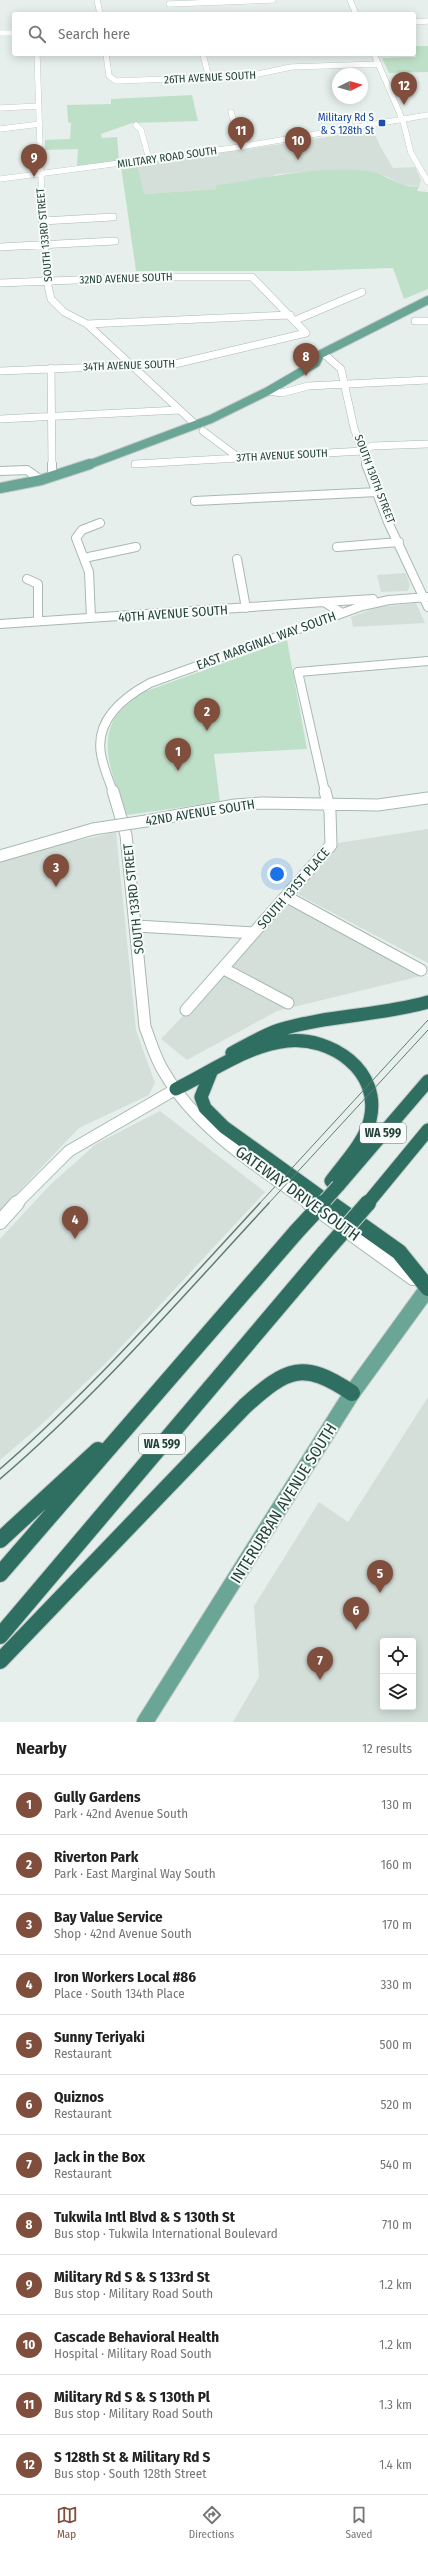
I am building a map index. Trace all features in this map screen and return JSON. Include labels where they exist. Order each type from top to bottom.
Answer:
[{"type":"highway","points":[[176,1089],[236,1051],[273,1032],[303,1024],[395,1011],[428,1002]]},
{"type":"highway","points":[[176,1089],[254,1051],[288,1040],[304,1040],[328,1045],[349,1058],[367,1083],[371,1099],[371,1118],[365,1132],[335,1183]]},
{"type":"highway","points":[[211,1072],[201,1088],[200,1099],[205,1109],[224,1127],[399,1252],[428,1288]]},
{"type":"highway","name":"WA 599","points":[[0,1574],[297,1230],[335,1183],[428,1081]]},
{"type":"highway","name":"WA 599","points":[[0,1636],[367,1204],[428,1130]]},
{"type":"highway","points":[[0,1661],[245,1406],[276,1378],[290,1373],[313,1373],[335,1381],[352,1393]]},
{"type":"highway","points":[[0,1540],[139,1413]]},
{"type":"main road","points":[[198,422],[205,416],[305,360],[321,355],[374,326],[428,300]]},
{"type":"main road","points":[[2,490],[41,480],[122,453],[198,422],[211,419],[268,391],[316,363],[321,355]]},
{"type":"main road","name":"INTERURBAN AVENUE SOUTH","points":[[145,1722],[352,1393],[428,1288]]},
{"type":"street","points":[[97,0],[100,12]]},
{"type":"street","points":[[169,4],[273,0]]},
{"type":"street","points":[[355,0],[349,0],[355,12]]},
{"type":"street","points":[[416,22],[428,21]]},
{"type":"street","points":[[0,33],[12,33]]},
{"type":"street","name":"SOUTH 133RD STREET","points":[[37,56],[42,221],[47,281],[51,299],[56,305],[87,324],[130,366],[179,410],[198,422]]},
{"type":"street","name":"26TH AVENUE SOUTH","points":[[106,56],[109,76],[112,81],[256,76],[291,67],[379,64]]},
{"type":"street","points":[[204,56],[209,78]]},
{"type":"street","points":[[375,56],[403,121],[403,131],[408,144],[424,177],[428,182]]},
{"type":"street","points":[[0,108],[39,106]]},
{"type":"street","points":[[231,112],[241,146]]},
{"type":"street","name":"MILITARY ROAD SOUTH","points":[[0,179],[241,146],[403,121],[428,115]]},
{"type":"street","points":[[0,129],[40,124]]},
{"type":"street","points":[[136,125],[141,130],[150,159]]},
{"type":"street","points":[[42,221],[113,217]]},
{"type":"street","points":[[0,247],[115,241]]},
{"type":"street","name":"32ND AVENUE SOUTH","points":[[0,283],[152,276],[252,277],[290,315]]},
{"type":"street","points":[[87,324],[290,315],[296,320],[362,292]]},
{"type":"street","name":"34TH AVENUE SOUTH","points":[[0,370],[161,366],[198,360],[303,334],[306,330],[296,320]]},
{"type":"street","points":[[415,321],[428,321]]},
{"type":"street","name":"SOUTH 130TH STREET","points":[[321,355],[341,369],[343,384],[362,450],[399,542],[426,597],[428,608]]},
{"type":"street","points":[[51,368],[50,417],[52,476]]},
{"type":"street","points":[[268,391],[282,393],[308,386],[428,380]]},
{"type":"street","points":[[0,419],[179,410]]},
{"type":"street","points":[[203,431],[239,458]]},
{"type":"street","name":"37TH AVENUE SOUTH","points":[[135,464],[362,450],[372,446],[428,444]]},
{"type":"street","points":[[0,471],[27,470],[41,480]]},
{"type":"street","points":[[195,501],[378,492]]},
{"type":"street","points":[[91,618],[89,572],[84,558],[76,544],[78,534],[88,527],[100,523]]},
{"type":"street","points":[[337,547],[399,542]]},
{"type":"street","points":[[84,558],[136,547]]},
{"type":"street","points":[[237,559],[246,608]]},
{"type":"street","points":[[27,579],[38,584],[38,621]]},
{"type":"street","name":"EAST MARGINAL WAY SOUTH","points":[[114,709],[123,699],[150,682],[342,613],[389,600],[426,597]]},
{"type":"street","name":"40TH AVENUE SOUTH","points":[[0,624],[246,608],[366,598],[389,600]]},
{"type":"street","points":[[324,602],[342,613]]},
{"type":"street","name":"SOUTH 131ST PLACE","points":[[186,1010],[287,897],[331,844],[332,837],[328,806],[298,672],[428,661]]},
{"type":"street","name":"SOUTH 133RD STREET","points":[[114,709],[103,726],[101,753],[126,835],[137,926],[145,1026],[156,1057],[176,1089]]},
{"type":"street","name":"42ND AVENUE SOUTH","points":[[0,856],[54,838],[93,829],[242,804],[286,803],[328,806],[378,805],[428,798]]},
{"type":"street","points":[[287,897],[421,970]]},
{"type":"street","points":[[137,926],[254,933]]},
{"type":"street","points":[[224,969],[288,1003]]},
{"type":"street","points":[[0,1222],[34,1184],[70,1151],[176,1089]]},
{"type":"street","name":"GATEWAY DRIVE SOUTH","points":[[176,1089],[210,1128],[244,1155],[428,1288]]},
{"type":"shaded area","points":[[373,130],[380,146],[393,168],[415,167],[421,180],[419,186],[403,185],[388,177],[368,171],[328,170],[278,174],[264,179],[216,185],[217,189],[143,194],[136,163],[255,148]]},
{"type":"shaded area","points":[[406,573],[410,585],[408,591],[381,592],[377,575]]},
{"type":"shaded area","points":[[416,603],[425,623],[353,627],[351,617],[378,607]]},
{"type":"shaded area","points":[[428,829],[428,963],[297,894],[338,843]]},
{"type":"shaded area","points":[[116,832],[136,1030],[155,1083],[149,1095],[79,1128],[0,1211],[0,861],[40,849]]},
{"type":"shaded area","points":[[289,904],[421,976],[277,1011],[187,1060],[161,1039]]},
{"type":"shaded area","points":[[160,1111],[265,1192],[107,1362],[42,1424],[0,1460],[0,1239],[50,1185],[96,1144]]},
{"type":"shaded area","points":[[428,1397],[428,1722],[233,1722],[259,1677],[254,1606],[319,1502],[348,1522]]},
{"type":"green space","points":[[416,46],[428,46],[428,72],[389,73],[382,58],[416,57]]},
{"type":"green space","points":[[192,95],[198,121],[132,123],[101,134],[102,138],[117,137],[119,161],[77,166],[78,149],[45,150],[45,140],[70,139],[71,123],[68,122],[67,105],[111,104],[111,99]]},
{"type":"green space","points":[[137,164],[144,194],[216,189],[216,185],[310,171],[329,170],[373,172],[406,185],[413,187],[419,186],[417,191],[428,192],[428,289],[404,299],[393,268],[301,271],[136,271],[121,166]]},
{"type":"green space","points":[[287,640],[307,749],[214,754],[220,802],[127,815],[108,757],[109,733],[113,721],[119,713],[141,693]]},
{"type":"tram line","points":[[259,1204],[428,1020]]},
{"type":"tram line","points":[[268,1204],[428,1030]]},
{"type":"tram line","points":[[0,1469],[35,1438],[101,1373],[166,1306],[260,1203]]},
{"type":"tram line","points":[[0,1479],[36,1447],[105,1380],[269,1203]]},
{"type":"place","name":"S 128th St & Military Rd S","points":[[404,105]]},
{"type":"place","name":"Military Rd S & S 128th St","points":[[382,123]]},
{"type":"place","name":"Military Rd S & S 130th Pl","points":[[241,150]]},
{"type":"place","name":"Cascade Behavioral Health","points":[[298,160]]},
{"type":"place","name":"Military Rd S & S 133rd St","points":[[34,177]]},
{"type":"place","name":"Tukwila Intl Blvd & S 130th St","points":[[306,376]]},
{"type":"place","name":"Riverton Park","points":[[207,731]]},
{"type":"place","name":"Gully Gardens","points":[[178,771]]},
{"type":"place","name":"Bay Value Service","points":[[56,887]]},
{"type":"place","name":"Iron Workers Local #86","points":[[75,1239]]},
{"type":"place","name":"Sunny Teriyaki","points":[[380,1593]]},
{"type":"place","name":"Quiznos","points":[[356,1630]]},
{"type":"place","name":"Jack in the Box","points":[[320,1680]]}]
